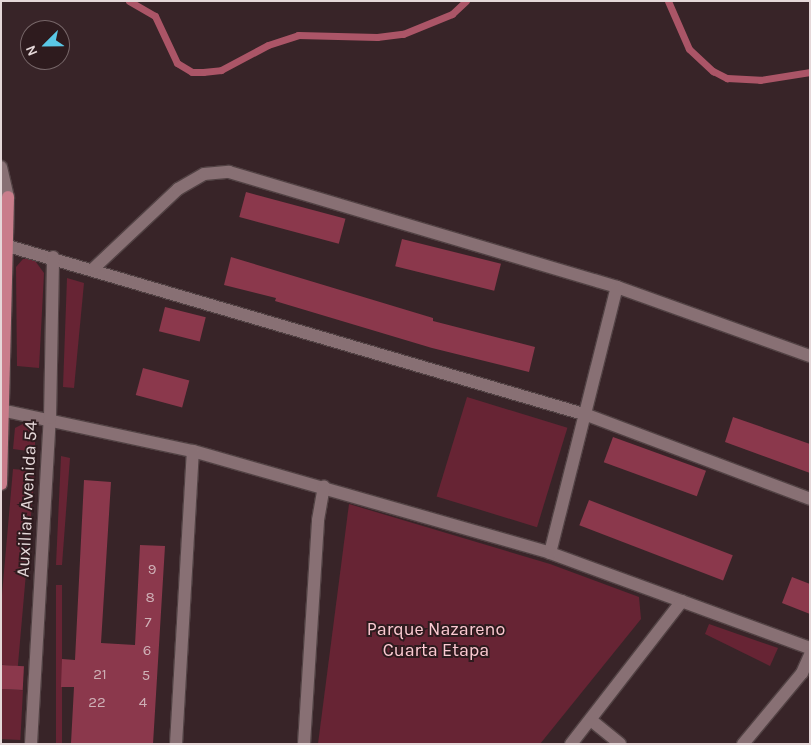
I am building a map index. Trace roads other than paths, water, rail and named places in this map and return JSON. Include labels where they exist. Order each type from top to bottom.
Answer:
[{"type":"main road","points":[[1,484],[5,201]]},
{"type":"street","points":[[1,168],[5,201]]},
{"type":"street","points":[[93,270],[178,189],[204,174],[230,172],[617,287],[810,356]]},
{"type":"street","points":[[4,244],[587,415],[810,499]]},
{"type":"street","name":"Auxiliar Avenida 54","points":[[31,744],[50,418],[53,257]]},
{"type":"street","points":[[550,553],[587,415],[617,287]]},
{"type":"street","points":[[2,410],[50,418],[193,451],[550,553],[810,648]]},
{"type":"street","points":[[176,744],[193,451]]},
{"type":"street","points":[[304,744],[318,530],[324,487]]},
{"type":"street","points":[[571,744],[592,720],[682,600]]},
{"type":"street","points":[[743,744],[806,677],[810,656]]},
{"type":"street","points":[[592,720],[620,744]]},
{"type":"waterway","points":[[129,1],[155,16],[177,63],[192,72],[221,70],[268,45],[298,35],[377,37],[403,34],[452,14],[466,1]]},
{"type":"waterway","points":[[668,1],[689,49],[713,71],[727,78],[760,80],[810,72]]},
{"type":"park label","name":"Parque Nazareno Cuarta Etapa","points":[[436,640]]}]
